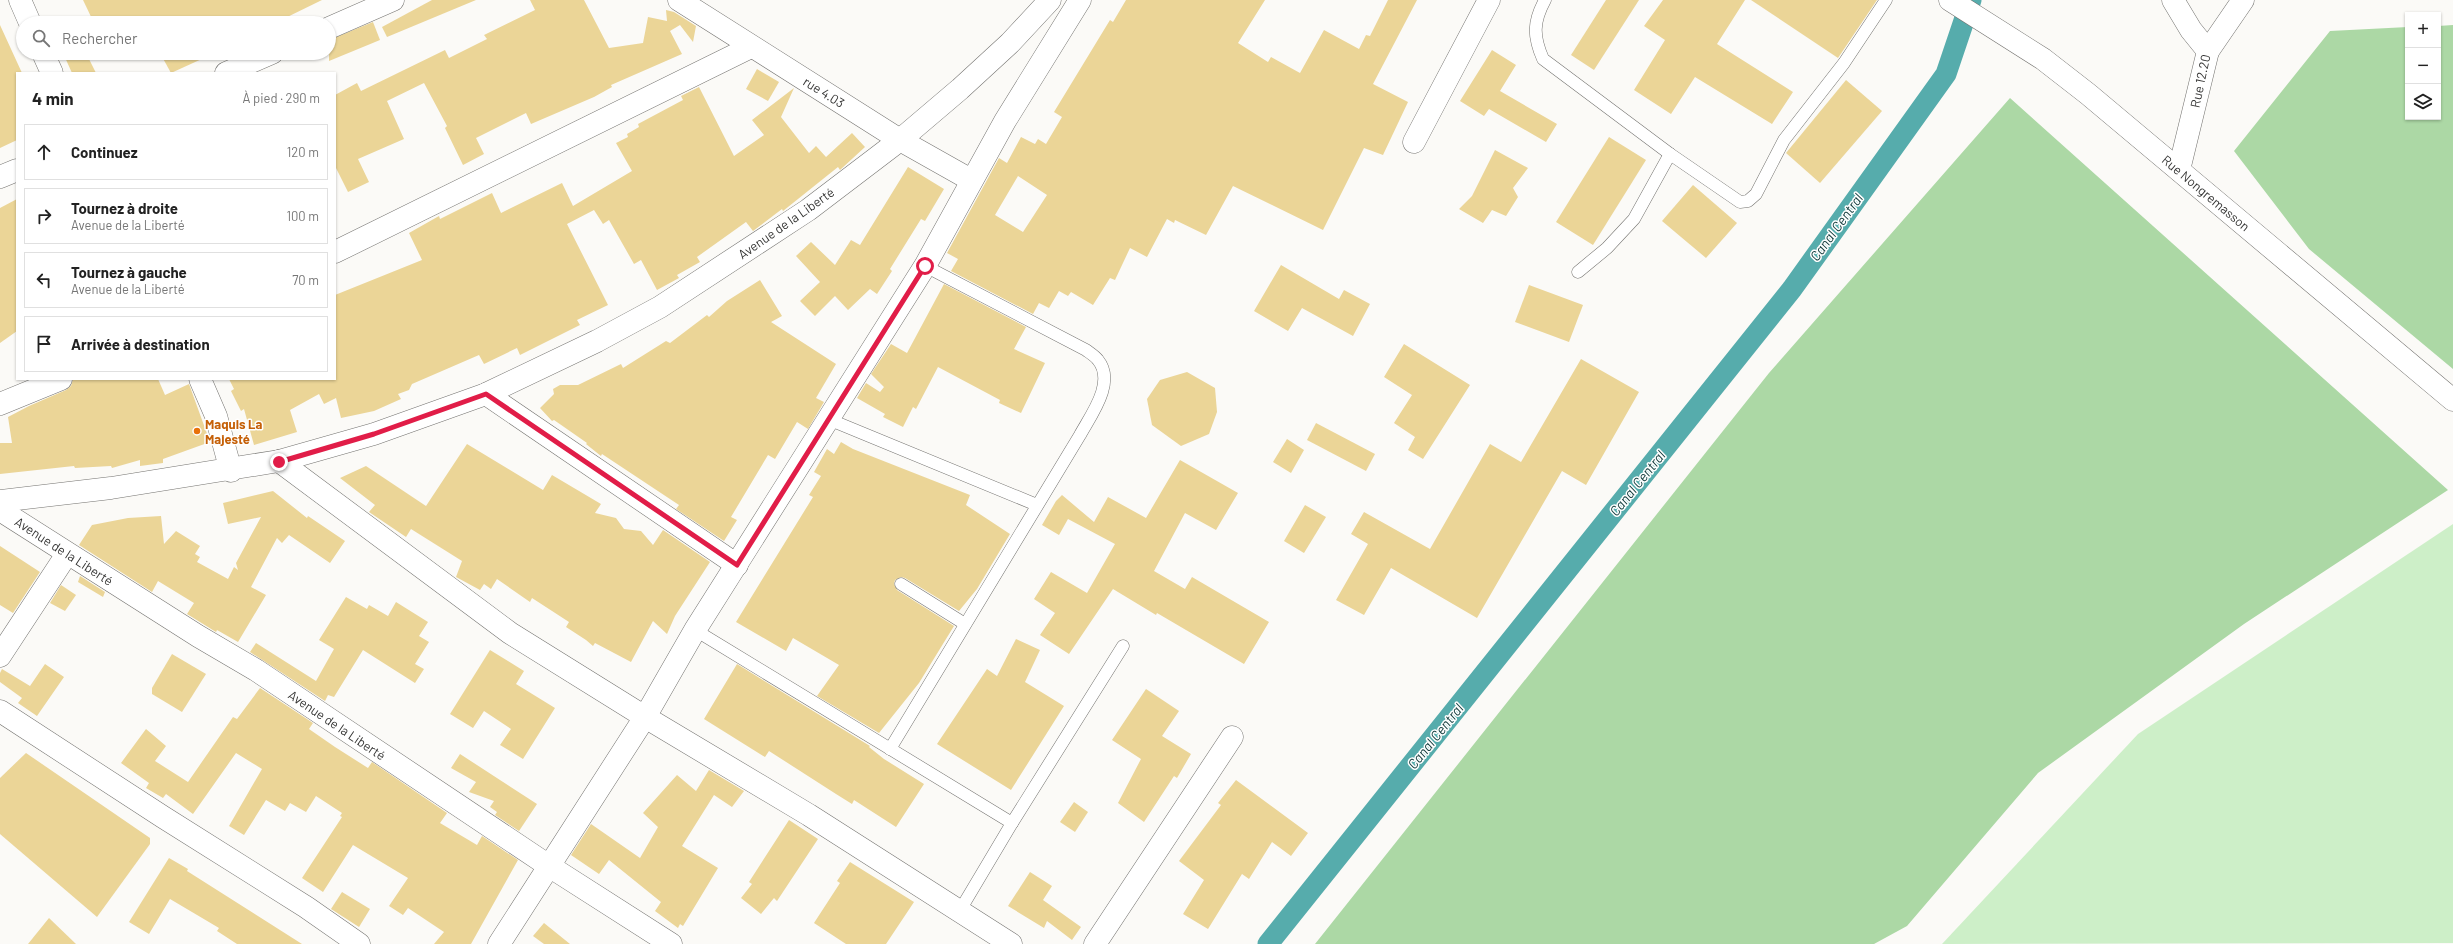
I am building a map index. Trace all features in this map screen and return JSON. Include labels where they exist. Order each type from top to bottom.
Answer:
[{"type":"street","points":[[20,0],[27,16]]},
{"type":"street","points":[[336,25],[394,0]]},
{"type":"street","name":"rue 4.03","points":[[679,0],[900,140],[971,180]]},
{"type":"street","name":"Avenue de la Liberté","points":[[0,501],[232,471],[279,462],[374,434],[486,394],[597,341],[660,307],[808,210],[900,140],[960,90],[1010,43],[1050,0]]},
{"type":"street","points":[[499,944],[645,717],[695,630],[925,266],[971,180],[1080,0]]},
{"type":"street","points":[[1414,142],[1489,0]]},
{"type":"street","name":"Rue 12.20","points":[[2173,0],[2192,30],[2208,51],[2179,170]]},
{"type":"street","points":[[2208,51],[2243,0]]},
{"type":"street","name":"Rue Nongremasson","points":[[1953,2],[2004,33],[2088,94],[2453,400]]},
{"type":"street","points":[[336,252],[751,47]]},
{"type":"street","points":[[47,60],[52,72]]},
{"type":"street","points":[[228,72],[256,60]]},
{"type":"street","points":[[0,178],[16,170]]},
{"type":"street","points":[[0,404],[59,380]]},
{"type":"street","points":[[200,380],[216,416],[232,471]]},
{"type":"street","points":[[486,394],[737,565]]},
{"type":"street","points":[[279,462],[510,633],[645,717],[809,815],[1011,944]]},
{"type":"street","name":"Avenue de la Liberté","points":[[0,510],[67,554],[256,670],[549,866],[671,944]]},
{"type":"street","points":[[0,656],[67,554]]},
{"type":"street","points":[[0,711],[163,818],[306,907],[359,944]]},
{"type":"street","points":[[1095,944],[1232,737]]},
{"type":"lane","points":[[1544,0],[1539,11],[1535,40],[1543,59],[1670,154],[1740,202],[1748,202],[1756,194],[1784,140],[1844,63],[1886,0]]},
{"type":"lane","points":[[1578,272],[1607,248],[1634,219],[1670,154]]},
{"type":"lane","points":[[890,749],[1094,408],[1105,383],[1103,369],[1098,360],[1086,350],[925,266]]},
{"type":"lane","points":[[828,420],[1037,505]]},
{"type":"lane","points":[[901,584],[966,624]]},
{"type":"lane","points":[[695,630],[1012,823]]},
{"type":"lane","points":[[959,912],[1012,823],[1123,646]]},
{"type":"green space","points":[[2453,25],[2453,369],[2309,249],[2234,151],[2330,31],[2405,27],[2405,120],[2441,120],[2441,26]]},
{"type":"green space","points":[[2010,98],[2448,490],[2244,624],[2038,773],[1907,926],[1874,944],[1315,944],[1769,373]]},
{"type":"green space","points":[[2453,524],[2453,943],[1942,944],[2138,734]]},
{"type":"building","points":[[83,0],[322,0],[289,16],[91,16]]},
{"type":"building","points":[[432,0],[476,0],[387,37],[382,27]]},
{"type":"building","points":[[530,0],[584,0],[609,48],[643,43],[648,17],[667,21],[666,10],[674,12],[696,26],[693,42],[680,25],[670,31],[682,54],[611,85],[612,87],[594,97],[531,124],[526,113],[476,138],[484,154],[463,165],[445,128],[447,126],[424,83],[387,101],[404,139],[358,159],[369,182],[348,192],[336,168],[336,94],[357,83],[361,91],[445,50],[449,58],[487,39],[484,35],[535,10]]},
{"type":"building","points":[[1126,0],[1265,0],[1238,43],[1268,62],[1271,57],[1300,73],[1324,30],[1359,49],[1366,35],[1370,36],[1388,0],[1417,0],[1373,84],[1408,102],[1383,155],[1364,148],[1323,230],[1233,186],[1206,235],[1175,220],[1174,223],[1167,219],[1147,257],[1130,248],[1115,280],[1110,278],[1093,305],[1071,292],[1068,296],[1059,291],[1049,308],[1039,303],[1033,314],[951,271],[958,259],[947,253],[999,158],[1007,163],[1021,137],[1035,144],[1038,139],[1046,144],[1062,117],[1054,112],[1110,20],[1113,22]],"holes":[[[1018,176],[1047,195],[1023,232],[995,215]]]},
{"type":"building","points":[[1606,0],[1639,0],[1594,70],[1571,55]]},
{"type":"building","points":[[1663,0],[1745,0],[1717,44],[1793,92],[1772,124],[1695,77],[1671,114],[1634,90],[1665,40],[1644,26]]},
{"type":"building","points":[[1751,0],[1877,0],[1838,58]]},
{"type":"building","points":[[373,22],[380,40],[336,58],[336,37]]},
{"type":"building","points":[[0,25],[22,72],[16,72],[16,140],[0,148]]},
{"type":"building","points":[[1492,50],[1516,65],[1500,91],[1557,124],[1546,142],[1489,109],[1484,116],[1460,101]]},
{"type":"building","points":[[66,60],[90,60],[96,72],[72,72]]},
{"type":"building","points":[[164,60],[200,60],[173,72],[170,72]]},
{"type":"building","points":[[757,69],[779,82],[768,101],[746,89]]},
{"type":"building","points":[[1846,80],[1882,111],[1820,183],[1786,153]]},
{"type":"building","points":[[699,87],[734,156],[764,135],[752,120],[794,88],[781,117],[809,153],[816,146],[826,157],[852,133],[865,147],[840,170],[838,167],[783,211],[782,209],[753,231],[746,222],[697,257],[700,262],[677,275],[679,278],[657,290],[641,260],[634,264],[609,220],[603,224],[594,210],[567,224],[608,305],[577,320],[580,325],[520,355],[517,348],[484,364],[479,355],[412,384],[409,390],[398,394],[401,399],[374,411],[341,418],[336,398],[324,404],[319,394],[290,410],[297,432],[254,445],[244,409],[241,411],[231,391],[234,389],[230,380],[336,380],[336,295],[422,260],[409,233],[439,216],[440,219],[492,193],[501,213],[562,183],[573,206],[632,171],[616,143],[628,137],[627,134],[639,127],[638,124],[683,100],[681,96]]},
{"type":"building","points":[[1609,137],[1646,160],[1593,245],[1556,222]]},
{"type":"building","points":[[1495,150],[1528,168],[1513,188],[1518,197],[1506,216],[1492,210],[1483,223],[1459,209],[1472,196]]},
{"type":"building","points":[[908,167],[944,189],[925,221],[921,219],[890,269],[892,271],[877,294],[870,289],[848,310],[835,296],[815,316],[800,301],[820,282],[796,256],[811,242],[835,265],[851,240],[860,245]]},
{"type":"building","points":[[1693,185],[1737,223],[1706,258],[1662,221]]},
{"type":"building","points":[[16,200],[16,332],[0,343],[0,208]]},
{"type":"building","points":[[1281,265],[1339,299],[1344,290],[1370,304],[1353,336],[1302,308],[1288,331],[1254,311]]},
{"type":"building","points":[[760,280],[782,316],[771,322],[836,364],[816,398],[824,402],[808,429],[797,422],[775,459],[768,455],[731,517],[737,520],[724,541],[676,509],[679,505],[602,454],[601,456],[586,444],[587,443],[554,420],[552,421],[540,408],[554,394],[553,389],[560,385],[578,385],[621,364],[623,368],[666,341],[670,343],[707,315],[709,317],[727,301]]},
{"type":"building","points":[[944,284],[1026,327],[1014,349],[1045,363],[1021,413],[999,403],[1000,400],[938,367],[916,409],[913,407],[903,427],[883,417],[885,414],[857,398],[866,383],[880,392],[884,387],[871,374],[891,344],[907,353]]},
{"type":"building","points":[[1529,285],[1583,305],[1569,342],[1515,322]]},
{"type":"building","points":[[1404,344],[1470,385],[1423,459],[1408,450],[1415,437],[1394,423],[1412,395],[1384,377]]},
{"type":"building","points":[[1581,359],[1639,392],[1586,485],[1562,471],[1477,618],[1391,568],[1364,615],[1336,600],[1368,544],[1351,534],[1364,512],[1430,549],[1490,444],[1521,462]]},
{"type":"building","points":[[1187,372],[1215,388],[1217,412],[1209,434],[1181,446],[1152,425],[1147,399],[1160,380]]},
{"type":"building","points":[[73,380],[158,380],[165,395],[189,384],[210,442],[163,459],[163,463],[140,466],[140,460],[112,468],[111,466],[75,468],[74,466],[0,474],[0,443],[12,443],[8,417],[66,390],[71,386]]},
{"type":"building","points":[[1316,423],[1375,454],[1366,471],[1307,440]]},
{"type":"building","points":[[1287,439],[1304,450],[1291,473],[1273,462]]},
{"type":"building","points":[[841,442],[853,449],[970,495],[966,505],[1010,534],[977,589],[959,611],[905,578],[901,577],[895,580],[894,584],[897,590],[954,626],[919,683],[879,733],[817,696],[839,665],[793,638],[786,651],[736,622],[813,497],[809,495],[821,476],[814,472],[827,449],[834,454]]},
{"type":"building","points":[[467,444],[543,490],[552,475],[601,504],[595,513],[616,518],[624,529],[641,531],[653,545],[663,530],[710,562],[675,616],[667,634],[653,621],[631,662],[595,643],[593,646],[566,627],[569,622],[532,598],[530,602],[497,579],[491,589],[484,584],[480,590],[456,577],[462,561],[411,529],[406,537],[369,512],[375,505],[340,478],[366,466],[426,506]]},
{"type":"building","points":[[1180,460],[1238,493],[1216,530],[1185,513],[1154,571],[1185,589],[1192,577],[1269,622],[1244,664],[1113,589],[1069,654],[1040,635],[1055,613],[1034,599],[1051,572],[1087,593],[1115,544],[1068,519],[1059,535],[1042,525],[1056,501],[1062,495],[1094,522],[1108,497],[1146,518]]},
{"type":"building","points":[[273,491],[307,518],[308,516],[345,541],[330,563],[289,535],[282,543],[277,538],[251,587],[266,595],[238,642],[217,630],[216,632],[187,614],[194,603],[158,581],[152,592],[79,545],[92,525],[128,518],[161,516],[164,544],[176,531],[200,546],[195,554],[200,557],[197,562],[228,579],[234,567],[238,570],[236,563],[261,517],[228,524],[223,503]]},
{"type":"building","points":[[1305,505],[1326,517],[1304,553],[1284,541]]},
{"type":"building","points":[[0,546],[40,572],[13,613],[0,605]]},
{"type":"building","points":[[80,576],[105,592],[103,597],[78,582]]},
{"type":"building","points":[[61,585],[76,595],[65,611],[50,603]]},
{"type":"building","points":[[346,597],[367,609],[369,605],[388,616],[396,602],[428,622],[419,636],[429,642],[415,664],[424,669],[415,683],[363,650],[334,697],[328,695],[325,701],[250,652],[256,643],[316,681],[334,649],[319,640]]},
{"type":"building","points":[[1016,639],[1040,650],[1025,682],[1064,706],[1011,790],[937,744],[987,669],[997,676]]},
{"type":"building","points":[[490,650],[524,671],[516,684],[555,708],[523,759],[500,745],[511,729],[484,711],[473,728],[450,714]]},
{"type":"building","points":[[172,654],[206,674],[182,712],[152,694],[152,688]]},
{"type":"building","points":[[45,664],[64,677],[37,716],[18,703],[22,698],[0,682],[0,673],[2,669],[30,686]]},
{"type":"building","points":[[737,664],[870,746],[869,747],[884,759],[924,784],[896,827],[854,800],[852,804],[769,751],[765,757],[704,719]]},
{"type":"building","points":[[260,688],[313,723],[309,729],[335,747],[368,768],[372,762],[447,813],[440,823],[477,845],[482,836],[518,860],[471,944],[434,944],[444,932],[408,908],[403,915],[389,906],[408,878],[353,845],[323,892],[302,878],[342,817],[340,816],[342,813],[316,796],[306,812],[290,803],[285,811],[266,800],[244,835],[229,826],[262,769],[236,753],[193,814],[166,794],[163,798],[146,788],[149,783],[121,763],[146,729],[166,746],[155,761],[188,782],[233,717],[237,719]]},
{"type":"building","points":[[1146,689],[1179,711],[1162,736],[1191,754],[1177,778],[1174,776],[1144,822],[1118,803],[1141,759],[1112,740]]},
{"type":"building","points":[[26,753],[150,838],[150,844],[97,917],[0,834],[0,778]]},
{"type":"building","points":[[460,754],[537,804],[519,831],[495,815],[497,812],[490,807],[494,801],[469,792],[476,782],[451,768]]},
{"type":"building","points":[[709,770],[744,791],[732,807],[714,795],[682,846],[718,868],[683,926],[680,924],[678,928],[655,911],[661,902],[609,860],[599,874],[571,855],[591,824],[640,858],[658,827],[643,813],[677,775],[696,791]]},
{"type":"building","points":[[1236,780],[1308,833],[1291,856],[1272,842],[1249,879],[1242,874],[1208,929],[1183,914],[1204,880],[1179,861],[1221,805],[1218,803]]},
{"type":"building","points":[[1074,802],[1088,812],[1075,832],[1060,822]]},
{"type":"building","points":[[789,820],[818,839],[777,901],[774,898],[761,914],[741,898],[752,884],[749,882]]},
{"type":"building","points":[[169,858],[302,944],[237,944],[217,931],[219,928],[170,899],[149,934],[129,922]]},
{"type":"building","points":[[850,862],[914,902],[886,944],[846,944],[814,923],[840,883],[837,881]]},
{"type":"building","points":[[1030,872],[1052,886],[1043,900],[1081,927],[1072,940],[1047,921],[1044,928],[1008,906]]},
{"type":"building","points":[[342,892],[370,909],[359,927],[331,909]]},
{"type":"building","points":[[49,918],[76,944],[28,944]]},
{"type":"building","points":[[544,923],[570,944],[544,944],[533,936]]},
{"type":"waterway","name":"Canal Central","points":[[1268,944],[1792,289],[1946,74],[1971,0]]},
{"type":"place","name":"Maquis La Majesté","points":[[197,431]]},
{"type":"route","points":[[279,462],[374,434],[486,394],[737,565],[925,266]]}]
